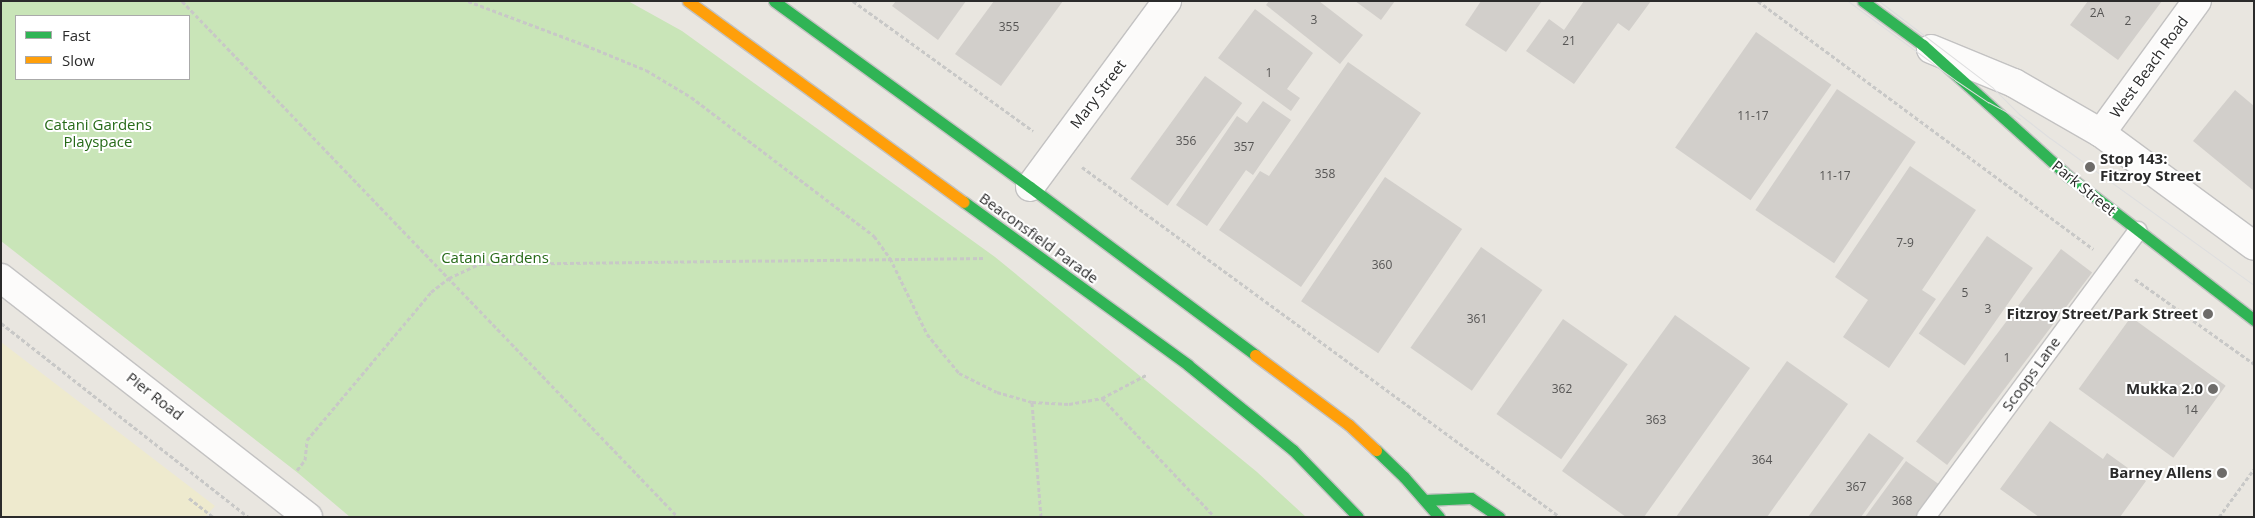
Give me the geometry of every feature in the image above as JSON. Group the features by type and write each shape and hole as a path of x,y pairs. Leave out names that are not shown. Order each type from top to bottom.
{"main road":[{"name":"Beaconsfield Parade","path":"688,1 1188,365 1292,450 1358,517"},
{"path":"774,1 1030,187 1349,425 1393,466 1438,517"},
{"name":"Park Street","path":"1863,1 1923,45 2053,163 2254,320"},
{"path":"1425,500 1471,498 1499,517"}],"street":[{"name":"Mary Street","path":"1030,187 1167,1"},
{"name":"West Beach Road","path":"2101,133 2197,1"},
{"name":"Park Street","path":"1923,45 1948,58 2014,83 2101,133 2254,246"},
{"name":"Pier Road","path":"1,278 279,492 308,517"}],"lane":[{"name":"Scoops Lane","path":"1926,517 2138,231"}],"path":[{"path":"182,1 678,517"},
{"path":"468,1 646,70 691,97 874,236 890,258 927,334 959,373 997,392 1032,402 1069,404 1102,398 1146,375 1138,369"},
{"path":"853,1 1058,147 1164,228 1560,517"},
{"path":"1758,1 2113,263 2254,364"},
{"path":"279,492 305,460 308,440 431,292 449,278 479,264 890,258 986,258 994,264"},
{"path":"1,324 248,517"},
{"path":"1102,398 1215,517"},
{"path":"1032,402 1041,517"},
{"path":"2219,517 2254,469"},
{"path":"188,498 213,517"}],"green space":[{"name":"Catani Gardens","path":"1,1 628,1 682,31 995,257 1257,472 1306,517 350,517 298,473 1,241"}],"sand":[{"path":"1,342 215,506 205,517 1,517"}],"building":[{"path":"896,1 966,1 938,40 892,6"},
{"path":"994,1 1063,1 1001,86 955,54"},
{"path":"1269,1 1319,1 1363,35 1340,64 1266,5"},
{"path":"1355,1 1395,1 1381,20"},
{"path":"1481,1 1542,1 1506,52 1465,25"},
{"path":"1584,1 1651,1 1629,31 1618,23 1574,84 1526,51 1549,19 1564,30"},
{"path":"2088,1 2162,1 2118,60 2070,25"},
{"path":"1255,9 1313,53 1287,89 1300,98 1291,111 1218,58"},
{"path":"1756,32 1831,85 1750,200 1675,148"},
{"path":"1348,62 1421,113 1301,287 1219,230 1260,171 1269,176"},
{"path":"1205,76 1242,103 1168,206 1130,179"},
{"path":"1837,89 1916,142 1834,263 1755,210"},
{"path":"2235,90 2254,106 2254,191 2193,141"},
{"path":"1263,101 1291,120 1253,175 1246,170 1207,226 1176,205 1237,116 1247,123"},
{"path":"1910,166 1976,210 1922,290 1936,299 1889,368 1843,337 1868,300 1835,277"},
{"path":"1385,177 1462,229 1378,353 1301,301"},
{"path":"1987,236 2033,268 1965,366 1919,333"},
{"path":"1481,247 1542,290 1472,391 1410,348"},
{"path":"2061,249 2092,272 1947,465 1916,441"},
{"path":"1675,315 1750,368 1644,517 1626,517 1562,471"},
{"path":"2131,317 2226,386 2173,458 2079,389"},
{"path":"1563,319 1628,364 1561,459 1496,414"},
{"path":"1787,361 1848,404 1767,517 1676,517"},
{"path":"2050,421 2103,459 2107,453 2146,481 2120,517 2039,517 2000,489"},
{"path":"1869,433 1904,458 1861,517 1808,517"},
{"path":"1906,461 1940,485 1916,517 1865,517"}],"tram line":[{"path":"1848,1 1955,80 1988,102 2020,119"},
{"path":"1879,1 1993,88 2019,114 2050,138 2254,285"}],"traffic: fast":[{"path":"774,1 1030,187 1255,355"},
{"path":"1863,1 1923,45 2068,176 2254,320"},
{"path":"964,202 1188,365 1293,450 1358,517"},
{"path":"1376,450 1404,477 1439,517"},
{"path":"1425,500 1471,498 1499,517"}],"traffic: slow":[{"path":"688,1 964,202"},
{"path":"1255,355 1349,425 1376,450"}],"place":[{"name":"Stop 143: Fitzroy Street","path":"2090,167"},
{"name":"Fitzroy Street/Park Street","path":"2208,314"},
{"name":"Mukka 2.0","path":"2213,389"},
{"name":"Barney Allens","path":"2222,473"}],"park label":[{"name":"Catani Gardens Playspace","path":"98,132"}]}
